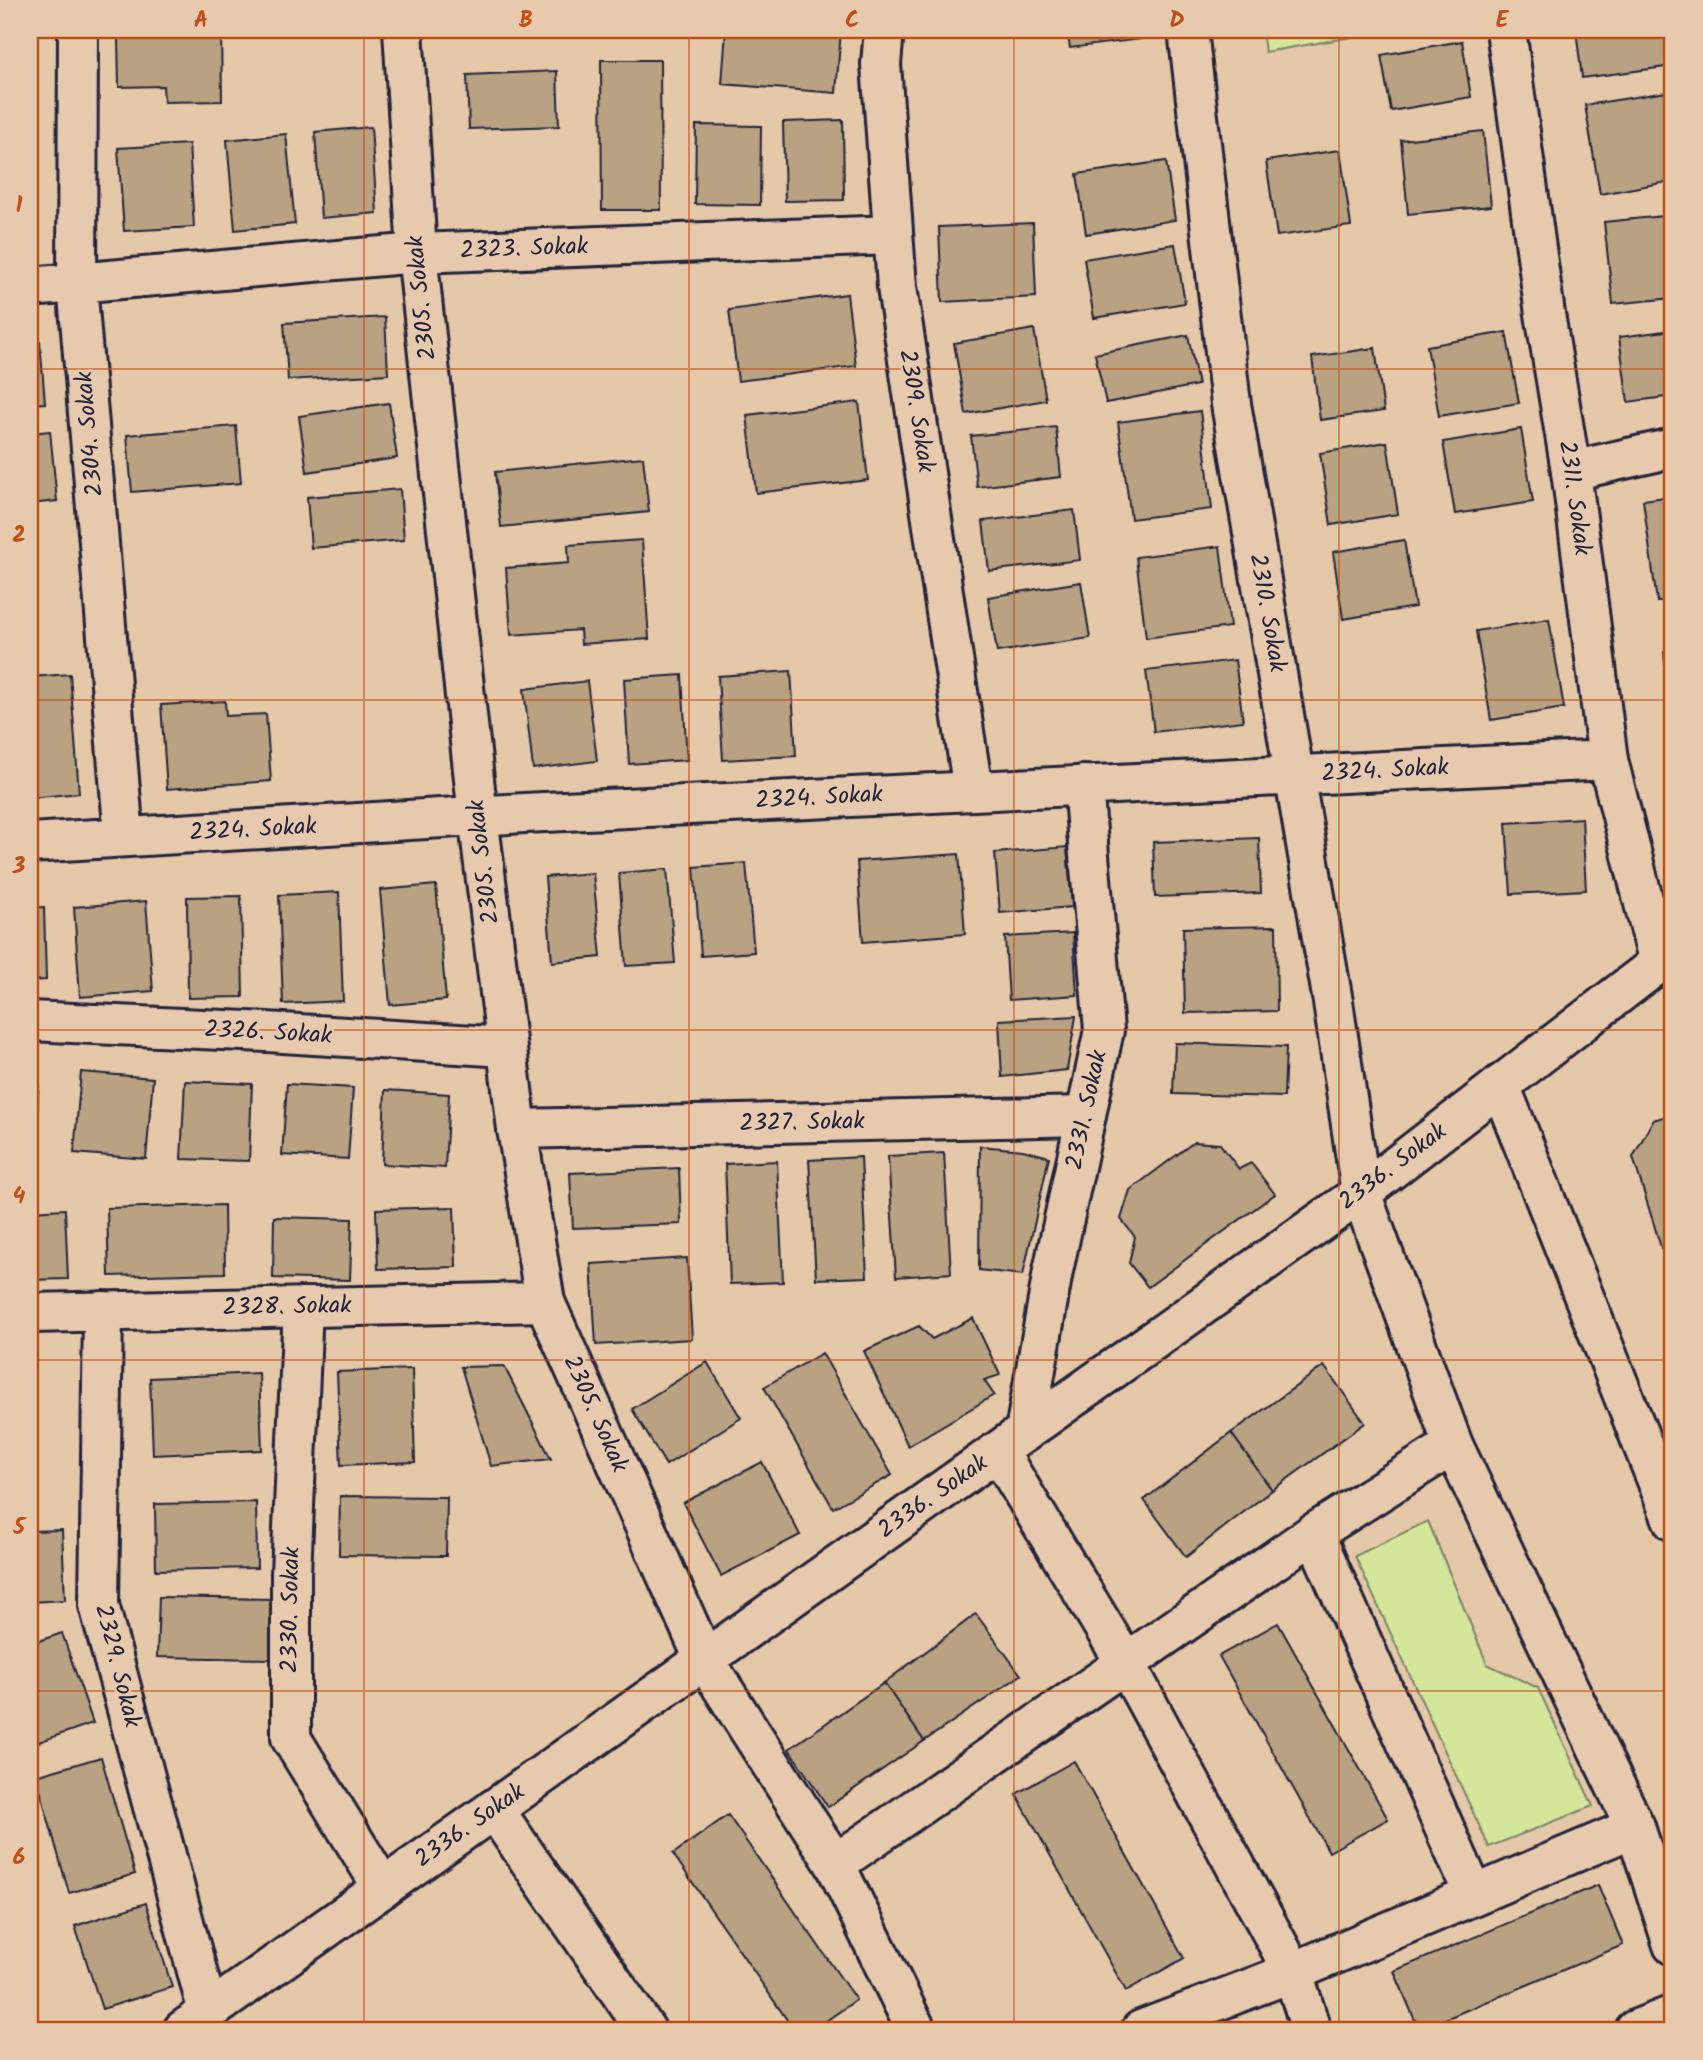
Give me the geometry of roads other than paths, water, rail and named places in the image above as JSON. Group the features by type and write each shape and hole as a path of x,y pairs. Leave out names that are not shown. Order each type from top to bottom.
{"street":[{"name":"2304. Sokak","path":"78,30 78,284 124,837"},
{"name":"2305. Sokak","path":"403,30 417,253 478,816 517,1129 545,1302 704,1659 835,1864 916,2030"},
{"name":"2309. Sokak","path":"884,30 881,64 897,286 973,791"},
{"name":"2310. Sokak","path":"1188,30 1231,404 1361,1193 1453,1445 1635,1827 1673,1945"},
{"name":"2311. Sokak","path":"1506,30 1545,314 1571,471 1608,760 1666,957"},
{"name":"2323. Sokak","path":"30,287 417,253 893,235"},
{"path":"1571,471 1673,448"},
{"name":"2324. Sokak","path":"30,843 478,816 1608,760"},
{"name":"2331. Sokak","path":"1011,1441 1053,1271 1104,1030 1083,785"},
{"name":"2336. Sokak","path":"195,2021 1361,1193 1666,957"},
{"name":"2326. Sokak","path":"30,1021 267,1032 506,1048"},
{"path":"1500,1086 1673,1521"},
{"name":"2327. Sokak","path":"517,1129 1086,1116"},
{"name":"2328. Sokak","path":"30,1313 545,1302"},
{"name":"2330. Sokak","path":"303,1307 290,1573 290,1738 383,1888"},
{"name":"2329. Sokak","path":"103,1311 99,1605 195,2021"},
{"path":"1011,1441 1126,1664 1293,1972 1311,2030"},
{"path":"835,1864 1314,1533 1453,1445"},
{"path":"1314,1533 1474,1895"},
{"path":"494,1809 646,2030"},
{"path":"1142,2030 1293,1972 1635,1827"},
{"path":"1635,2030 1673,2015"}]}
